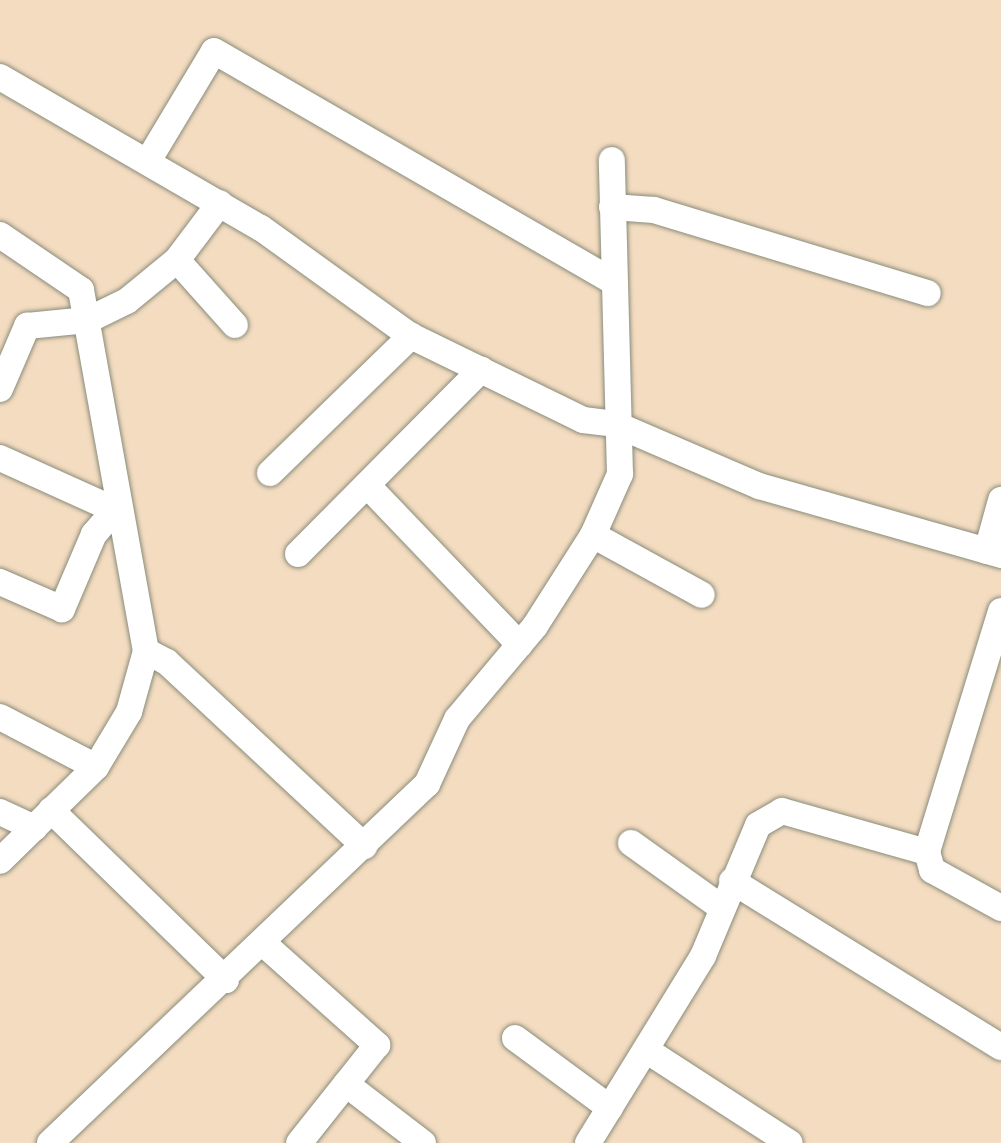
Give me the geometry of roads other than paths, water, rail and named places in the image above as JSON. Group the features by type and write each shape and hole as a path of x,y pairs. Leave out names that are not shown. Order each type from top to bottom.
{"street":[{"path":"148,161 214,51 614,282"},
{"path":"0,77 220,203 411,336 583,420 615,424 759,486 994,553 1001,500"},
{"path":"50,1143 264,944 427,784 457,719 520,645 593,535 620,474 615,424 612,160"},
{"path":"0,389 27,326 88,320 127,301 177,260 220,203"},
{"path":"612,207 654,210 928,293"},
{"path":"0,235 65,274 81,290 115,510 139,581 146,651 129,712 96,767 0,861"},
{"path":"177,260 235,325"},
{"path":"270,473 411,336"},
{"path":"298,554 481,370"},
{"path":"0,458 115,510"},
{"path":"367,485 520,645"},
{"path":"0,582 62,609 94,534 115,510"},
{"path":"593,535 702,595"},
{"path":"927,852 1001,611"},
{"path":"146,651 167,662 364,846"},
{"path":"0,717 96,767"},
{"path":"588,1143 703,956 758,825 782,811 927,852 941,876 1001,908"},
{"path":"0,812 43,819 226,980"},
{"path":"631,843 722,908"},
{"path":"732,881 1001,1047"},
{"path":"264,944 377,1045 299,1143"},
{"path":"515,1038 610,1108"},
{"path":"646,1050 790,1143"},
{"path":"346,1084 423,1143"}]}
